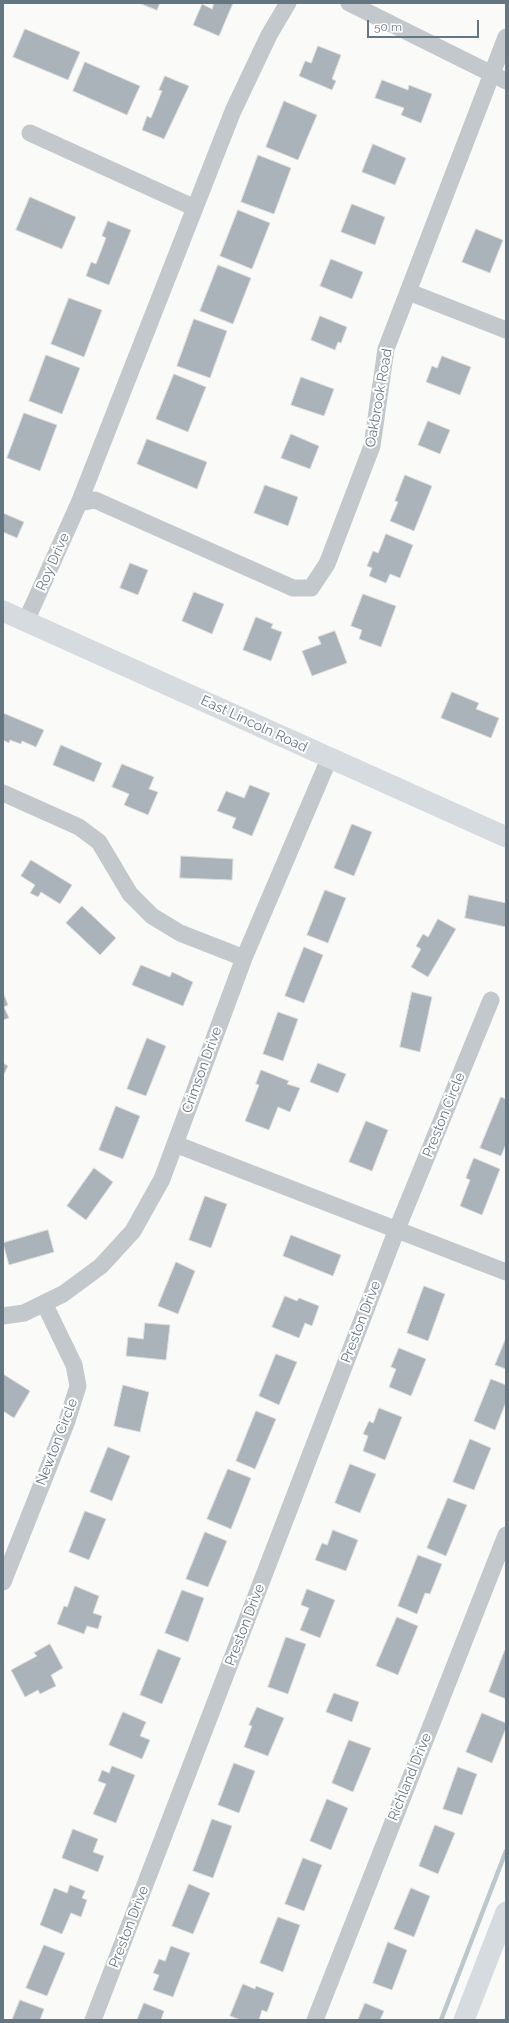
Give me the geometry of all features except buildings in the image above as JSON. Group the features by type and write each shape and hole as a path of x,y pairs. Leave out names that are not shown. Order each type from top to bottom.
{"main road":[{"name":"East Lincoln Road","path":"3,611 141,672 329,759 506,837"},
{"path":"464,2020 506,1912"}],"street":[{"name":"Roy Drive","path":"26,621 79,504 233,111 269,35 288,3"},
{"path":"349,3 499,77"},
{"name":"Oakbrook Road","path":"79,504 95,500 293,588 311,588 327,564 372,446 386,349 499,77 506,37"},
{"path":"30,133 195,208"},
{"path":"409,292 506,330"},
{"name":"Crimson Drive","path":"3,1316 24,1313 63,1294 101,1266 133,1231 162,1179 244,958 329,759"},
{"path":"3,793 79,827 99,842 130,894 152,916 180,933 244,958"},
{"name":"Preston Circle","path":"397,1229 491,1000"},
{"path":"175,1144 506,1272"},
{"name":"Preston Drive","path":"93,2020 397,1229"},
{"name":"Newton Circle","path":"3,1582 67,1421 78,1386 74,1365 44,1303"},
{"name":"Richland Drive","path":"315,2020 506,1535"}],"waterway":[{"path":"441,2020 506,1851"}]}
